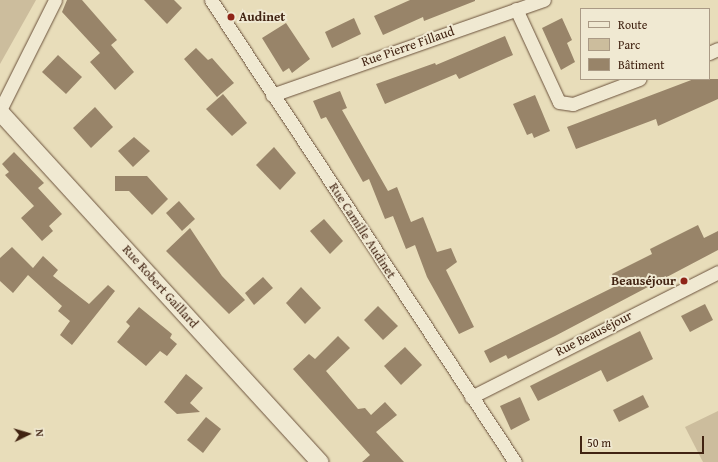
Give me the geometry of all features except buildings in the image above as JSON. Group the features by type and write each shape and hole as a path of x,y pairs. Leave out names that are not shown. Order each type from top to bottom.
{"street":[{"path":"0,111 55,0"},
{"name":"Rue Camille Audinet","path":"211,0 272,95 515,462"},
{"name":"Rue Pierre Fillaud","path":"272,95 544,0"},
{"path":"516,9 560,102 573,104 636,80"},
{"name":"Rue Robert Gaillard","path":"0,111 320,462"},
{"name":"Rue Beauséjour","path":"471,397 718,272"}],"green space":[{"path":"0,0 36,0 0,64"},
{"path":"718,411 718,462 703,462 685,427"}],"place":[{"name":"Audinet","path":"231,17"},
{"name":"Beauséjour","path":"684,281"}]}
